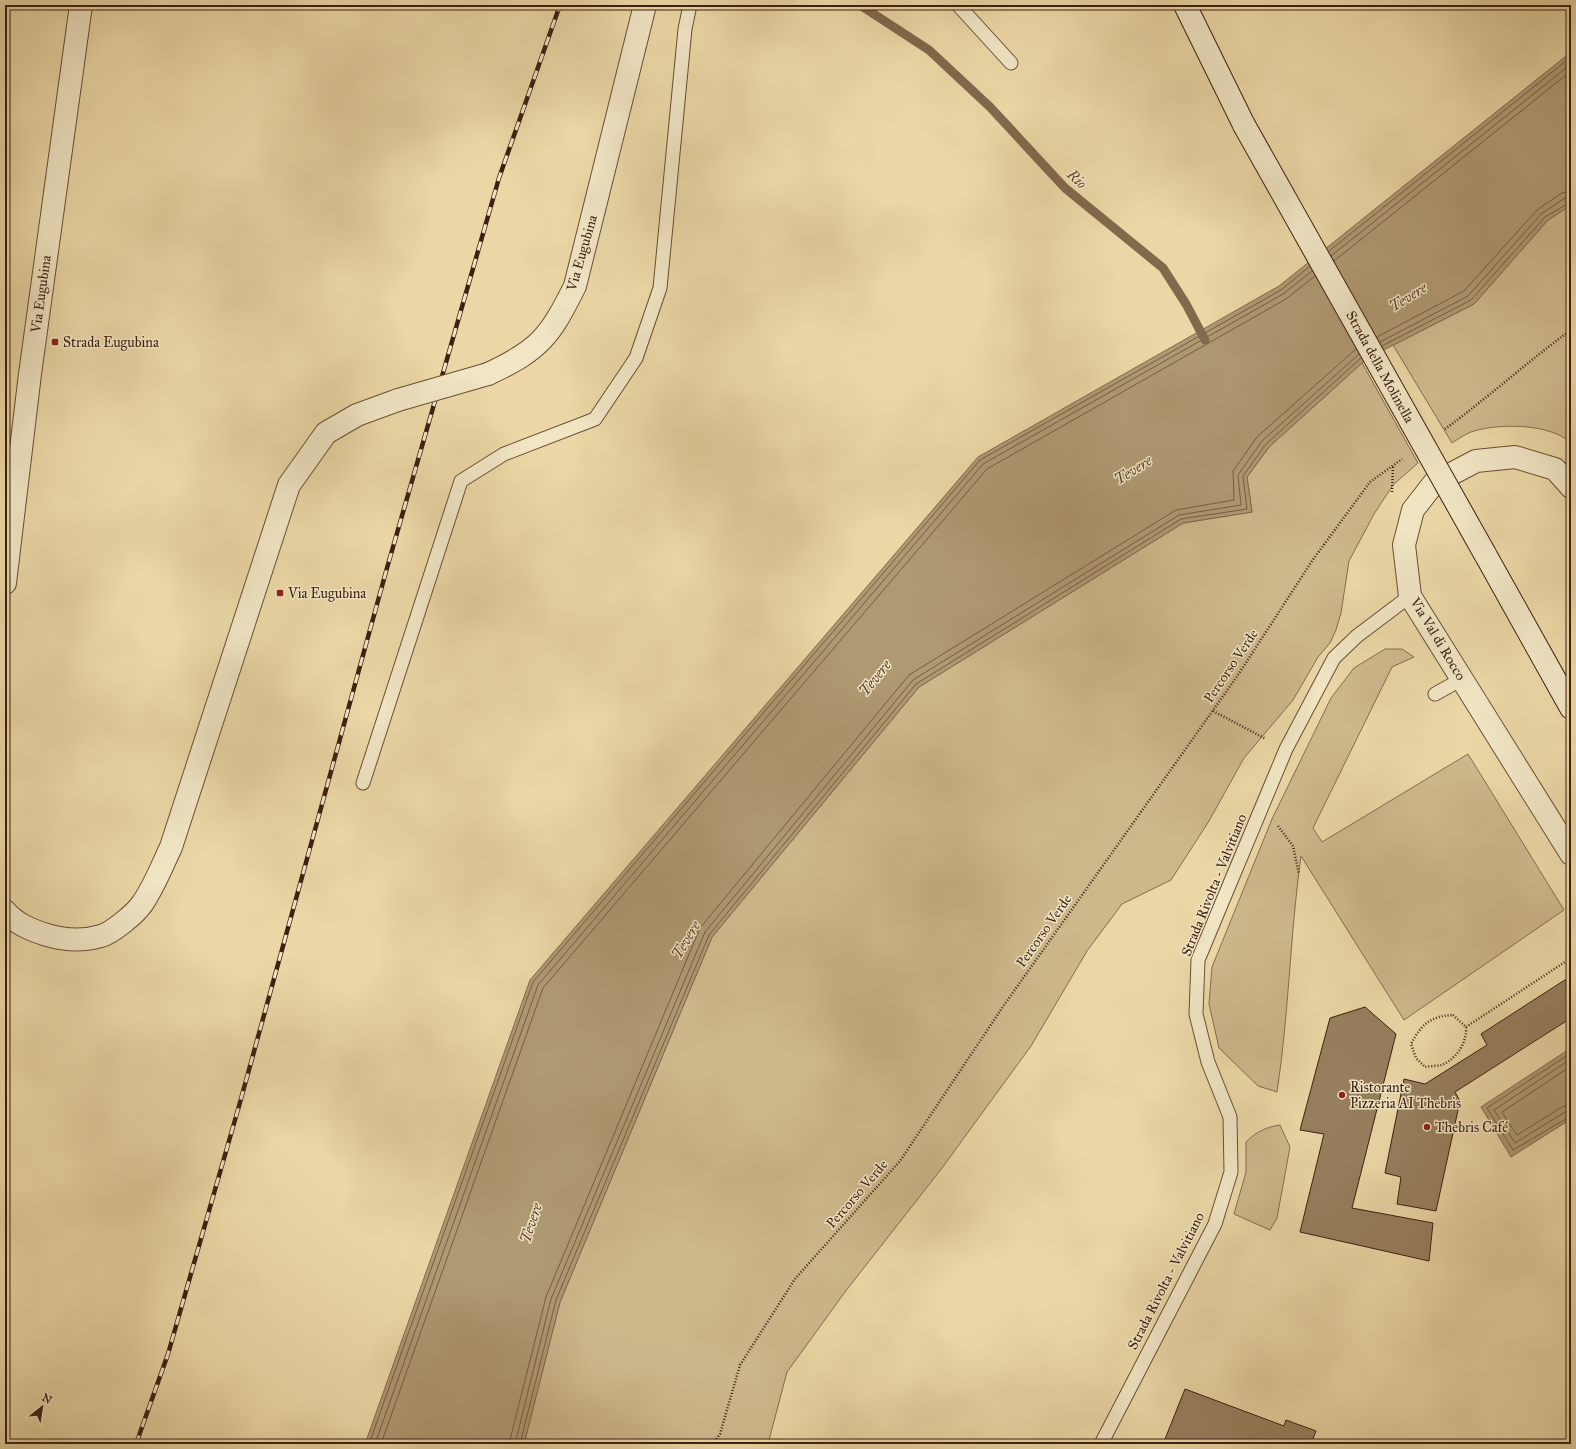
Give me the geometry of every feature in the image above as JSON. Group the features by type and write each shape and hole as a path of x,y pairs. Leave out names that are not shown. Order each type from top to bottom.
{"street":[{"name":"Via Eugubina","path":"5,582 30,374 81,5"},
{"name":"Via Eugubina","path":"5,911 12,920 32,930 53,936 76,939 102,936 126,920 142,905 158,877 171,847 289,485 326,433 357,415 398,400 488,374 512,363 540,342 554,327 575,286 645,5"},
{"name":"Strada della Molinella","path":"1174,5 1190,11 1244,125 1571,708"},
{"name":"Via Val di Rocco","path":"1571,487 1555,469 1514,457 1476,462 1434,483 1413,510 1404,545 1410,596 1571,854"}],"lane":[{"path":"363,783 461,481 504,454 595,419 636,358 660,288 685,29 690,5"},
{"path":"958,5 1011,63"},
{"name":"Strada Rivolta - Valvitiano","path":"1101,1444 1215,1224 1231,1172 1230,1117 1208,1062 1196,1014 1198,960 1286,749 1334,658 1357,636 1410,596"},
{"path":"1435,694 1462,679"}],"path":[{"path":"1444,430 1481,403 1537,355 1571,330"},
{"name":"Percorso Verde","path":"713,1444 720,1434 740,1364 795,1279 900,1161 1002,1008 1212,711 1312,562 1370,482 1404,458"},
{"path":"1392,499 1393,466"},
{"path":"1212,711 1286,749"},
{"path":"1263,807 1293,846 1299,874"},
{"path":"1466,1027 1571,958"},
{"path":"1452,1015 1466,1027 1467,1038 1458,1053 1441,1065 1425,1067 1416,1058 1411,1044 1419,1029 1439,1016 1452,1015"}],"shaded area":[{"path":"1571,205 1571,443 1562,436 1537,428 1509,426 1482,429 1471,432 1452,443 1393,345 1474,304 1548,220"},
{"path":"1362,363 1418,463 1393,485 1374,514 1349,561 1341,613 1330,643 1318,657 1293,700 1244,758 1209,821 1171,880 1122,904 1087,951 1031,1046 942,1168 845,1292 787,1372 768,1444 524,1444 560,1302 712,937 919,687 1183,523 1252,512 1247,477 1269,447"},
{"path":"1385,649 1402,649 1414,657 1392,667 1313,828 1322,842 1468,754 1564,910 1404,1020 1301,856 1277,1092 1258,1086 1219,1048 1209,1004 1212,967 1272,819 1331,698 1354,668"},
{"path":"1280,1125 1290,1147 1277,1218 1270,1230 1234,1214 1246,1172 1246,1142 1262,1130"}],"water":[{"name":"Tevere","path":"1571,52 1571,205 1548,220 1474,304 1370,357 1269,447 1247,477 1252,512 1183,523 919,687 712,937 560,1302 524,1444 365,1444 530,980 978,457 1279,286"},
{"path":"1571,1048 1571,1119 1511,1157 1481,1107"}],"building":[{"path":"1571,976 1571,1018 1455,1092 1460,1101 1436,1211 1397,1204 1401,1177 1385,1173 1404,1079 1425,1084 1487,1045 1481,1034"},
{"path":"1365,1007 1396,1034 1352,1208 1433,1223 1429,1261 1300,1232 1324,1134 1300,1130 1330,1018"},
{"path":"1185,1389 1284,1426 1286,1420 1316,1431 1311,1444 1163,1444"}],"waterway":[{"name":"Rio","path":"860,5 929,50 990,107 1065,188 1163,268 1186,304 1205,340"}],"railway":[{"path":"136,1444 168,1354 239,1106 387,568 499,178 560,5"}],"place":[{"name":"Strada Eugubina","path":"55,342"},
{"name":"Via Eugubina","path":"280,593"},
{"name":"Ristorante Pizzeria AI Thebris","path":"1342,1095"},
{"name":"Thebris Café","path":"1427,1127"}]}
